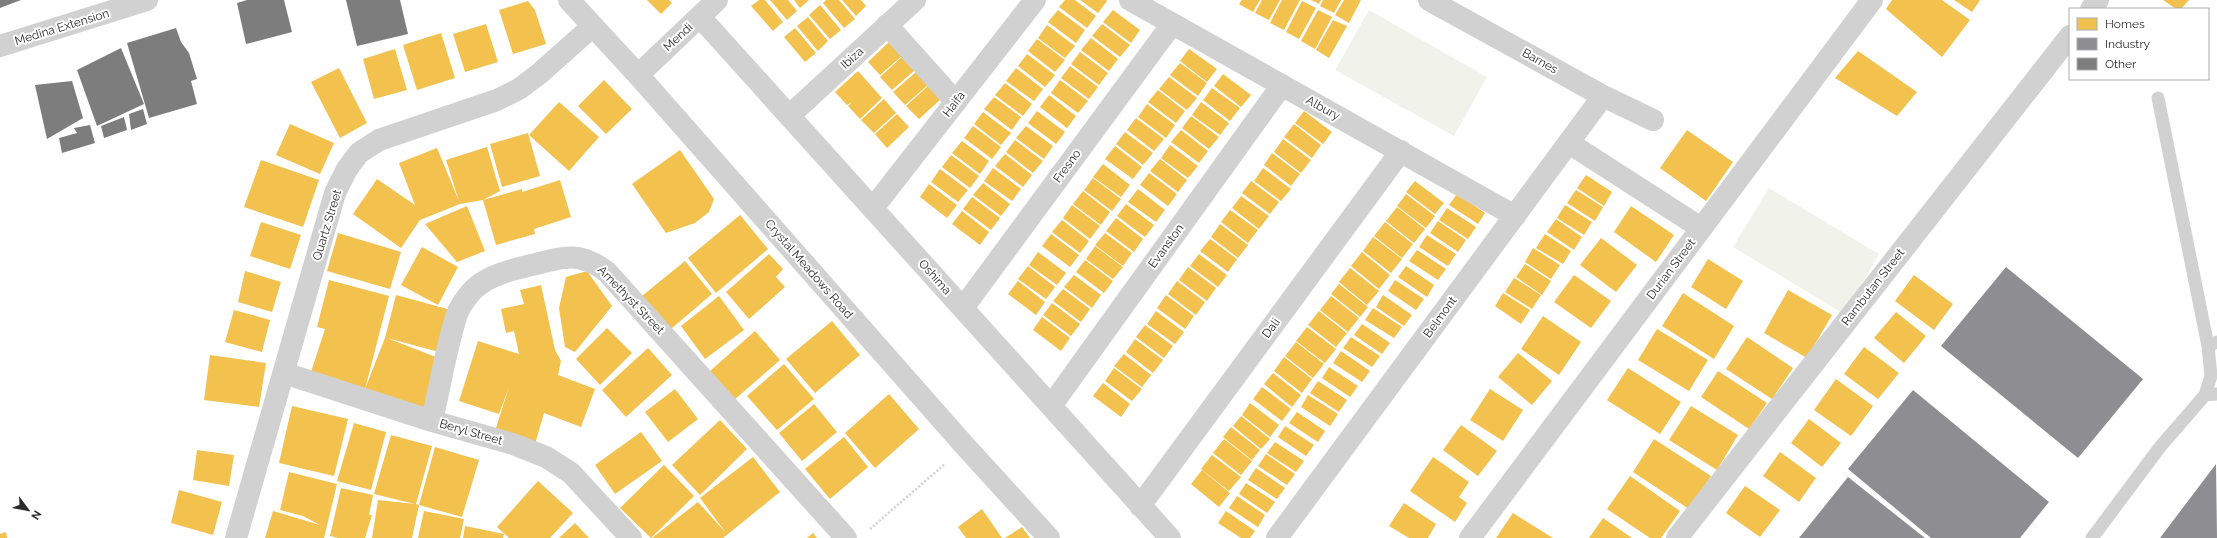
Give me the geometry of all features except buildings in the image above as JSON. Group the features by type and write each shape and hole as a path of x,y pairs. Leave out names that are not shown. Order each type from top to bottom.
{"street":[{"name":"Medina Extension","path":"0,46 148,0"},
{"name":"Crystal Meadows Road","path":"569,0 638,75 965,446 1049,538"},
{"name":"Mendi","path":"638,75 717,0"},
{"name":"Ibiza","path":"789,116 915,0"},
{"name":"Haifa","path":"872,208 1034,0"},
{"name":"Albury","path":"1130,0 1515,216"},
{"name":"Barnes","path":"1429,0 1603,96 1653,120"},
{"name":"Durian Street","path":"1470,538 1872,0"},
{"path":"2092,8 2098,0"},
{"name":"Oshima","path":"700,17 1170,538"},
{"name":"Fresno","path":"962,308 1172,24"},
{"path":"887,25 956,102"},
{"name":"Quartz Street","path":"236,538 335,193 347,169 359,153 379,140 498,100 519,89 539,74 593,26"},
{"name":"Rambutan Street","path":"1677,538 2069,37"},
{"name":"Evanston","path":"1051,406 1282,85"},
{"name":"Belmont","path":"1277,538 1603,96"},
{"path":"1569,143 1702,228"},
{"name":"Dali","path":"1140,506 1401,151"},
{"name":"Amethyst Street","path":"432,421 458,313 474,289 489,279 515,269 563,257 580,257 595,263 607,272 856,535"},
{"name":"Beryl Street","path":"284,373 432,421 513,444 546,457 571,474 631,538"}],"lane":[{"path":"2092,538 2160,447 2211,394 2213,344 2158,98"}],"path":[{"path":"856,535 965,446"}],"shaded area":[{"path":"1369,10 1487,77 1454,136 1335,70"},
{"path":"1769,188 1879,254 1844,314 1733,247"}]}
